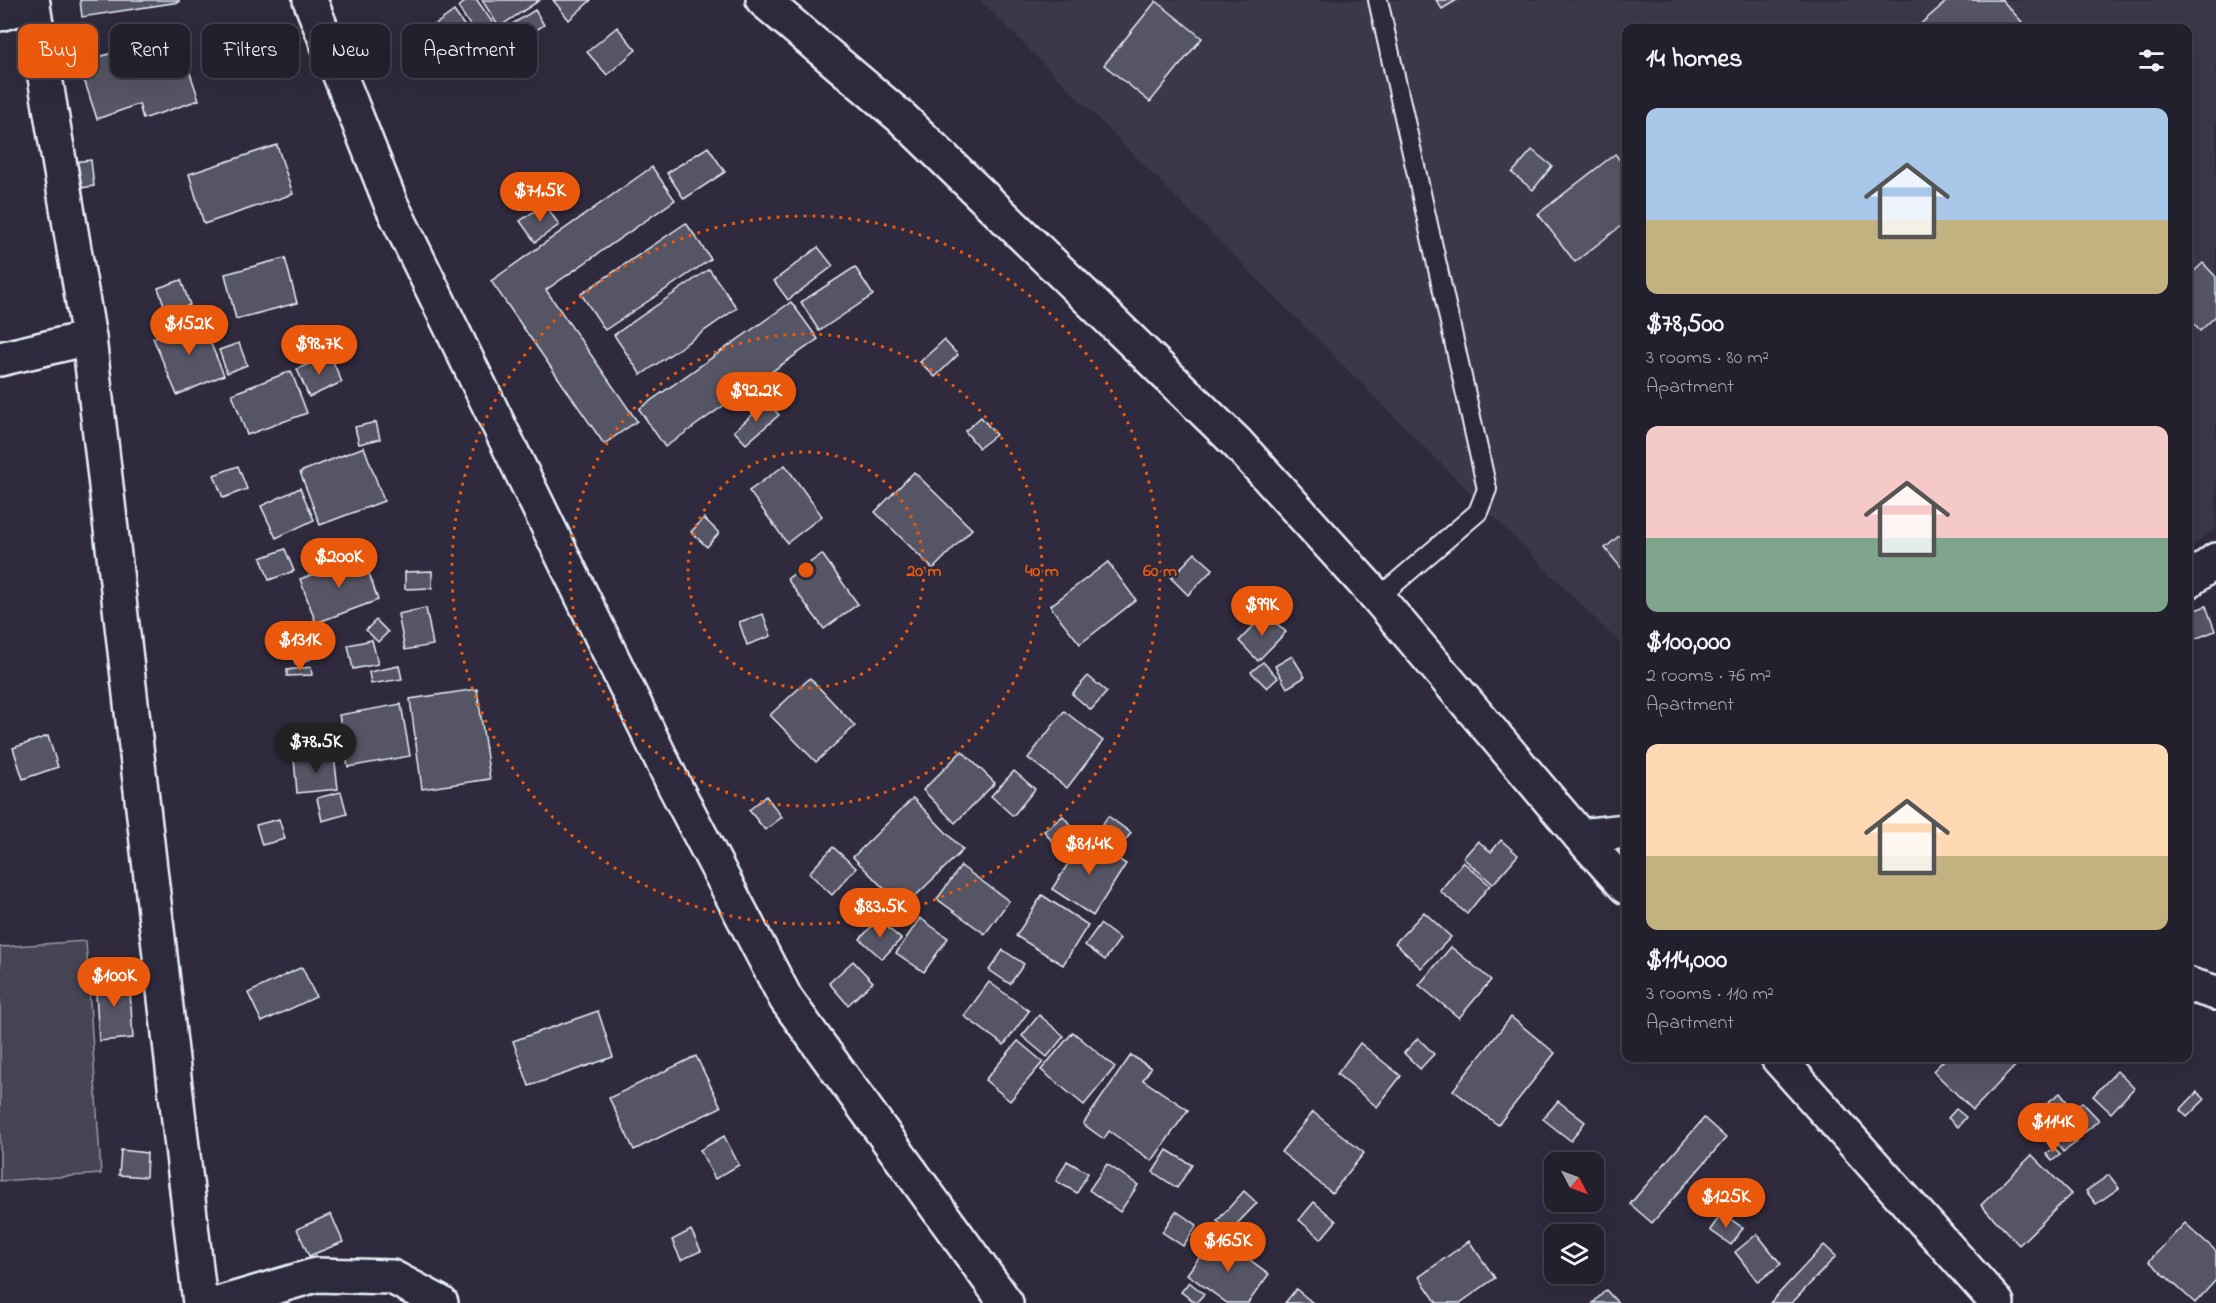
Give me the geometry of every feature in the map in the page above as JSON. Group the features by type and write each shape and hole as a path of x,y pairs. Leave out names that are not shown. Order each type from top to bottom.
{"street":[{"path":"310,0 391,204 668,773 786,999 1006,1303"},
{"path":"763,0 902,118 1237,443 1378,598 1622,883"},
{"path":"0,14 32,2 89,338 200,1303"},
{"path":"0,359 89,338"},
{"path":"2192,578 2216,560"},
{"path":"1580,836 1622,831"},
{"path":"2192,986 2216,993"},
{"path":"1782,1062 1996,1303"},
{"path":"221,1303 316,1275 392,1277 441,1303"}],"lane":[{"path":"1378,0 1487,489 1478,512 1378,598"}],"shaded area":[{"path":"980,0 2216,0 2216,528 2192,547 2192,24 1622,24 1622,646"},
{"path":"86,941 101,1174 0,1181 0,947"}],"building":[{"path":"80,0 179,0 179,2 82,17"},
{"path":"468,0 477,0 493,24 469,24 458,7"},
{"path":"482,0 540,0 504,24 497,24"},
{"path":"553,0 591,0 569,20"},
{"path":"1436,0 1457,0 1442,9"},
{"path":"1948,0 2002,0 2022,22 2020,24 1921,24"},
{"path":"1156,1 1202,38 1150,102 1104,65"},
{"path":"535,10 544,25 537,29 537,24 512,24"},
{"path":"454,11 463,24 436,24"},
{"path":"617,27 636,50 607,75 587,52"},
{"path":"110,53 110,78 190,78 190,73 199,100 143,119 139,104 97,119 84,78 98,78 98,58"},
{"path":"277,145 293,194 204,224 189,174"},
{"path":"708,147 725,172 684,199 667,173"},
{"path":"1532,150 1552,166 1533,190 1512,173"},
{"path":"1615,154 1622,163 1622,225 1575,262 1538,214"},
{"path":"91,160 94,186 74,189 71,162"},
{"path":"652,167 675,200 546,290 637,421 604,444 491,281"},
{"path":"545,204 559,225 535,242 520,221"},
{"path":"686,223 711,259 605,330 581,294"},
{"path":"818,247 833,266 788,300 774,281"},
{"path":"285,258 297,303 236,319 225,274"},
{"path":"2203,263 2216,277 2216,316 2200,331 2192,322 2192,273"},
{"path":"855,267 873,295 819,331 801,302"},
{"path":"709,269 737,308 641,375 614,335"},
{"path":"181,280 190,305 167,313 158,288"},
{"path":"791,302 818,339 665,447 639,409"},
{"path":"200,318 224,375 177,395 153,338"},
{"path":"944,340 958,355 935,377 920,362"},
{"path":"239,343 247,365 227,373 219,350"},
{"path":"330,355 342,382 309,397 297,369"},
{"path":"291,371 307,413 247,435 232,394"},
{"path":"767,402 779,415 746,444 734,431"},
{"path":"981,417 996,435 979,448 965,431"},
{"path":"376,422 380,439 359,444 355,427"},
{"path":"364,447 384,501 320,525 300,472"},
{"path":"785,465 822,516 787,543 749,491"},
{"path":"238,466 247,489 223,498 214,475"},
{"path":"914,472 972,529 933,569 875,512"},
{"path":"300,488 314,520 276,538 261,506"},
{"path":"704,518 719,533 707,547 691,532"},
{"path":"1622,533 1622,569 1605,548"},
{"path":"285,549 294,571 269,580 261,558"},
{"path":"1195,553 1213,569 1188,595 1171,578"},
{"path":"822,554 858,604 824,629 787,579"},
{"path":"363,556 378,600 316,623 300,579"},
{"path":"1108,562 1136,600 1080,644 1050,606"},
{"path":"432,571 432,588 405,589 405,572"},
{"path":"2206,606 2215,631 2192,640 2192,611"},
{"path":"426,608 433,645 405,650 398,614"},
{"path":"1266,613 1286,632 1258,661 1239,641"},
{"path":"763,614 771,636 747,645 739,622"},
{"path":"376,620 388,632 378,642 366,630"},
{"path":"316,623 327,652 296,665 284,636"},
{"path":"372,640 378,664 353,669 348,645"},
{"path":"1292,656 1305,677 1287,688 1275,666"},
{"path":"1263,662 1278,678 1267,688 1251,672"},
{"path":"399,666 402,679 371,684 369,672"},
{"path":"311,667 312,675 287,676 287,670"},
{"path":"1088,676 1107,692 1091,710 1072,694"},
{"path":"810,678 855,726 816,762 770,715"},
{"path":"477,689 490,779 422,789 410,699"},
{"path":"401,704 410,756 348,767 339,715"},
{"path":"1064,711 1103,741 1067,788 1028,758"},
{"path":"48,736 58,767 23,779 13,748"},
{"path":"962,751 995,783 955,823 923,790"},
{"path":"334,755 338,789 297,793 294,759"},
{"path":"1014,771 1035,789 1013,816 991,796"},
{"path":"341,792 347,814 322,821 317,798"},
{"path":"766,796 782,817 765,830 749,810"},
{"path":"913,798 963,850 903,908 853,857"},
{"path":"1063,816 1078,834 1058,849 1044,831"},
{"path":"1108,816 1131,833 1117,852 1095,836"},
{"path":"279,819 285,839 262,845 256,825"},
{"path":"1085,837 1126,864 1093,916 1052,889"},
{"path":"1501,840 1518,855 1493,884 1463,858 1478,841 1491,852"},
{"path":"833,847 856,868 832,895 809,873"},
{"path":"1463,862 1490,885 1467,914 1440,891"},
{"path":"961,866 1009,901 985,934 937,899"},
{"path":"1042,895 1088,925 1063,965 1016,936"},
{"path":"1424,912 1451,937 1421,968 1395,943"},
{"path":"920,918 948,938 924,972 896,953"},
{"path":"878,919 901,939 882,959 860,939"},
{"path":"1100,924 1120,939 1105,960 1085,945"},
{"path":"1451,947 1491,980 1459,1018 1419,985"},
{"path":"1003,950 1024,964 1010,984 989,970"},
{"path":"853,961 873,982 848,1005 829,983"},
{"path":"302,967 316,997 262,1022 248,993"},
{"path":"129,975 133,1038 99,1041 95,977"},
{"path":"989,982 1029,1011 1004,1045 964,1016"},
{"path":"598,1011 613,1057 529,1086 513,1041"},
{"path":"1039,1015 1064,1036 1047,1057 1022,1036"},
{"path":"1511,1017 1555,1053 1498,1125 1453,1090"},
{"path":"1073,1032 1115,1067 1084,1105 1041,1070"},
{"path":"1418,1038 1434,1054 1420,1069 1404,1053"},
{"path":"1018,1041 1043,1062 1010,1101 985,1080"},
{"path":"1360,1043 1401,1076 1377,1107 1337,1074"},
{"path":"1131,1055 1151,1068 1143,1080 1188,1110 1152,1161 1109,1131 1104,1139 1083,1124"},
{"path":"696,1056 721,1107 634,1150 609,1098"},
{"path":"1942,1062 2019,1062 1973,1110 1933,1071"},
{"path":"2117,1071 2134,1088 2111,1113 2093,1096"},
{"path":"2197,1092 2205,1099 2187,1117 2180,1110"},
{"path":"2060,1093 2071,1107 2052,1123 2039,1109"},
{"path":"1558,1101 1585,1122 1571,1141 1543,1119"},
{"path":"2082,1102 2099,1120 2083,1134 2067,1115"},
{"path":"1956,1109 1966,1117 1958,1127 1948,1118"},
{"path":"1313,1112 1364,1153 1332,1193 1281,1152"},
{"path":"1704,1118 1726,1138 1652,1223 1630,1204"},
{"path":"2067,1127 2077,1142 2063,1152 2052,1137"},
{"path":"724,1136 739,1165 715,1179 700,1150"},
{"path":"2054,1148 2060,1155 2052,1161 2046,1154"},
{"path":"121,1150 147,1153 146,1177 119,1175"},
{"path":"1167,1150 1192,1165 1177,1188 1153,1172"},
{"path":"2032,1155 2071,1194 2019,1245 1981,1205"},
{"path":"1067,1161 1088,1173 1077,1193 1056,1181"},
{"path":"1107,1164 1138,1185 1120,1212 1089,1190"},
{"path":"2109,1175 2119,1188 2096,1204 2086,1191"},
{"path":"1244,1191 1257,1203 1229,1232 1217,1221"},
{"path":"1314,1202 1336,1221 1321,1239 1299,1220"},
{"path":"1176,1211 1197,1225 1183,1246 1162,1232"},
{"path":"1722,1213 1743,1228 1731,1245 1710,1230"},
{"path":"331,1214 343,1242 309,1256 297,1229"},
{"path":"2185,1223 2216,1251 2216,1280 2195,1303 2149,1261"},
{"path":"691,1230 701,1251 681,1260 672,1240"},
{"path":"1757,1234 1781,1264 1758,1282 1735,1252"},
{"path":"1216,1235 1269,1274 1248,1303 1227,1303 1187,1274"},
{"path":"1469,1241 1495,1278 1460,1303 1437,1303 1419,1277"},
{"path":"1824,1245 1836,1256 1792,1303 1770,1303"},
{"path":"1189,1282 1204,1294 1196,1303 1181,1292"},
{"path":"1296,1289 1313,1303 1285,1303"},
{"path":"1606,1290 1618,1303 1593,1303"}]}
